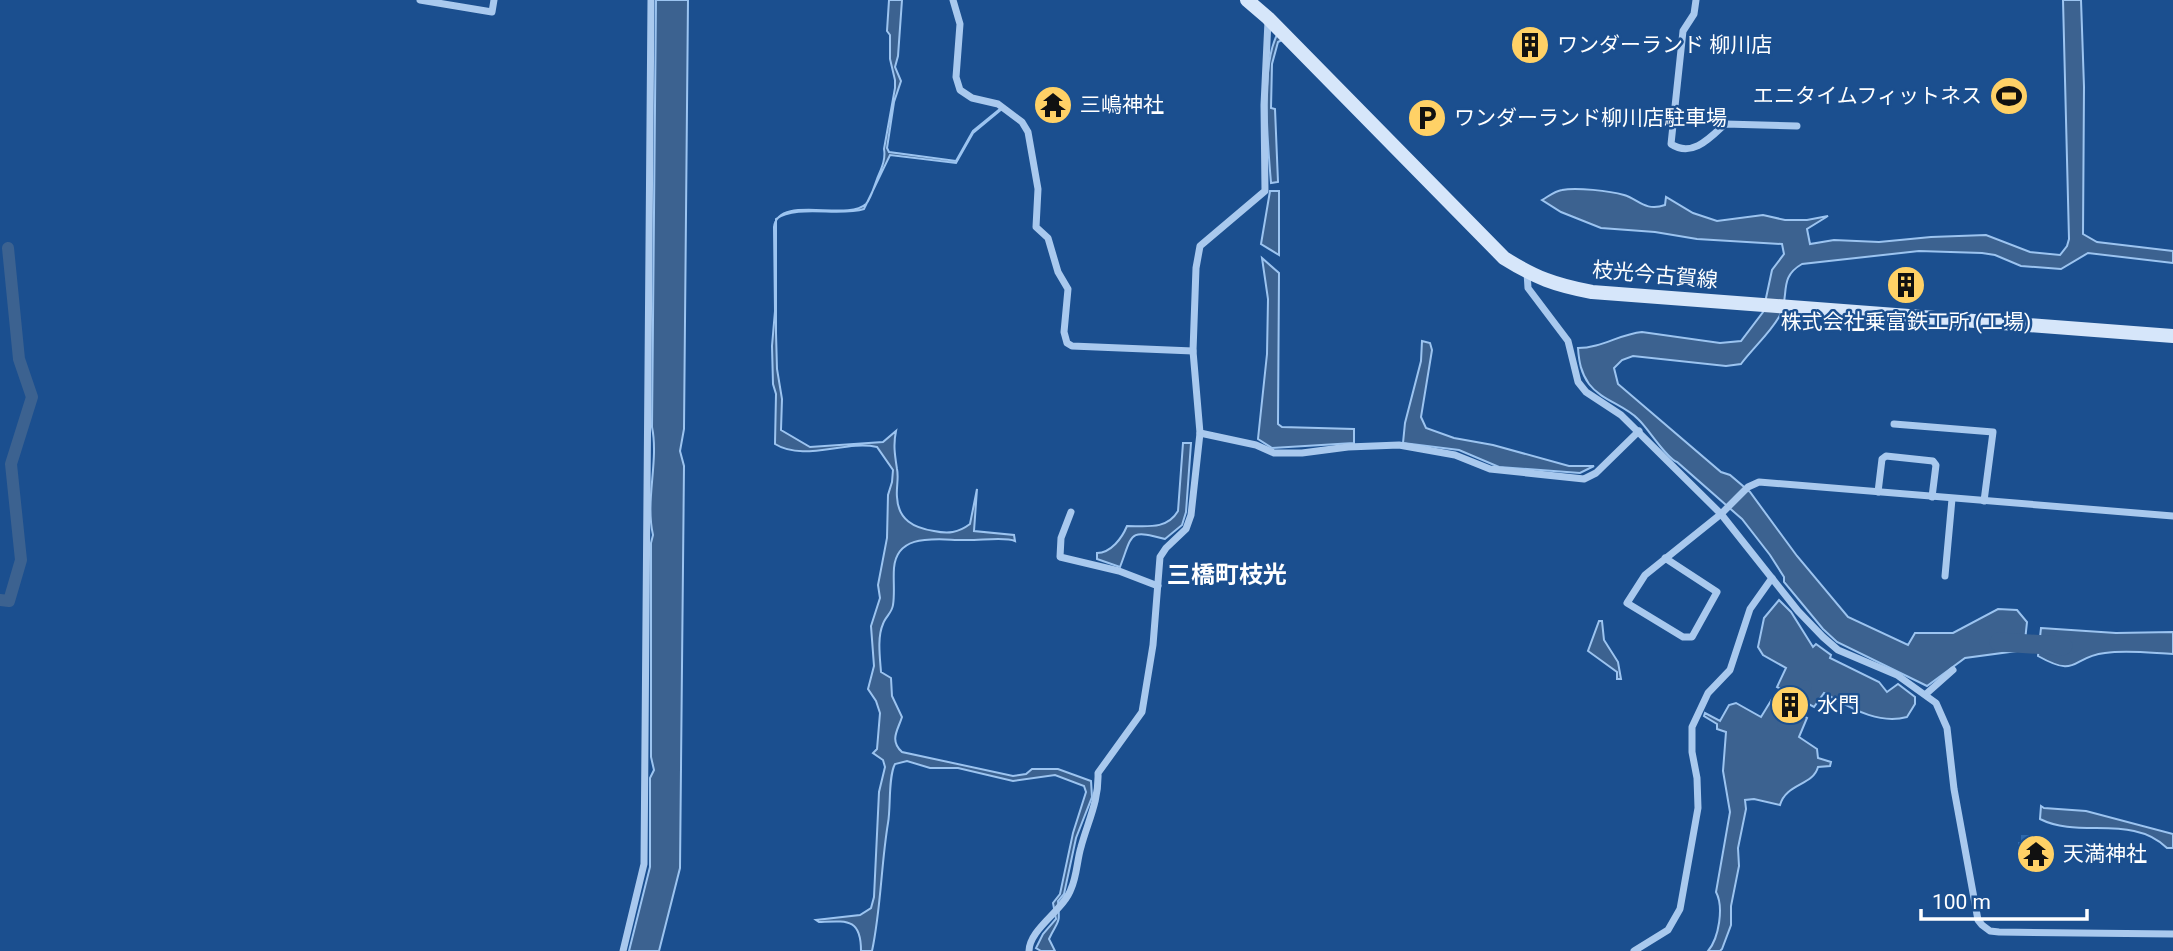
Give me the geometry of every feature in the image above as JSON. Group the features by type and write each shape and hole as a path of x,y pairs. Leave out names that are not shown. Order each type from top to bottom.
{"main road":[{"name":"枝光今古賀線","path":"1247,0 1268,18 1504,258 1527,272 1561,286 1592,292 2173,336"}],"street":[{"path":"420,0 492,12 494,0"},
{"path":"623,951 644,864 651,0"},
{"path":"953,0 960,24 956,77 960,90 972,98 998,104 1022,122 1028,132 1038,189 1036,227 1048,238 1058,272 1068,289 1064,332 1068,343 1072,346 1099,348 1193,351"},
{"path":"1696,0 1694,14 1682,31 1671,144 1679,149 1690,150 1704,143 1725,124 1797,125"},
{"path":"1029,951 1029,945 1072,889 1081,845 1091,821 1098,773 1142,712 1153,645 1160,557 1186,529 1191,515 1200,433 1193,351 1196,268 1200,246 1265,191 1264,105 1268,18"},
{"path":"1527,272 1528,288 1568,341 1578,382 1586,392 1621,415 1639,431 1721,514 1812,626 1838,650 1897,675 1936,703 1947,728 1954,789 1976,911 1982,925 1990,931 1999,932 2173,934"},
{"path":"1894,424 1993,432 1984,501"},
{"path":"1200,433 1256,445 1274,453 1399,445 1455,455 1490,468 1584,479 1597,473 1639,431"},
{"path":"1878,492 1882,460 1886,456 1933,461 1936,465 1933,497"},
{"path":"1665,558 1717,592 1692,637 1683,637 1627,603 1645,575 1665,558 1721,514 1748,486 1759,482 2173,516"},
{"path":"1945,576 1952,499"},
{"path":"1071,512 1061,538 1060,557 1119,571 1157,586"},
{"path":"1634,951 1668,930 1680,909 1698,808 1692,727 1708,694 1730,670 1750,609 1762,588 1772,578"},
{"path":"1926,694 1953,670"}],"shaded area":[{"path":"656,0 688,0 684,429 680,451 684,466 680,868 659,951 629,951 650,867 650,778 654,770 651,757 653,535 650,508 654,453 652,427"},
{"path":"889,0 902,0 895,67 901,81 894,102 887,148 889,152 956,161 973,131 1002,109 973,133 956,163 890,155 873,191 884,161 895,88 890,59 890,35 887,31"},
{"path":"2063,0 2081,0 2084,87 2083,234 2097,242 2173,251 2173,263 2088,253 2061,269 2021,266 1995,255 1982,253 1919,251 1802,264 1790,275 1779,317 1741,364 1726,366 1633,356 1622,360 1614,368 1618,384 1721,472 1730,475 1750,492 1797,556 1848,617 1908,645 1915,633 1953,633 1998,609 2017,610 2027,622 2024,650 1965,658 1927,686 1837,642 1784,582 1784,577 1770,555 1742,519 1668,455 1638,419 1594,390 1582,371 1578,348 1595,346 1634,333 1720,343 1741,341 1763,312 1772,270 1784,254 1782,244 1697,239 1655,232 1601,228 1561,212 1542,200 1559,191 1576,189 1618,194 1652,207 1665,205 1666,197 1693,213 1717,221 1763,215 1785,220 1828,216 1807,229 1810,244 1834,240 1879,242 1986,235 2030,252 2060,255 2069,239"},
{"path":"1278,33 1282,40 1278,42 1272,64 1271,108 1275,109 1278,182 1271,183 1267,85 1272,47"},
{"path":"1270,191 1279,191 1279,255 1261,244"},
{"path":"867,202 864,209 854,211 795,212 778,218 787,212 800,210 857,209"},
{"path":"776,223 776,333 777,369 782,399 781,430 810,447 883,442 896,431 894,446 898,472 898,505 908,522 939,532 961,529 970,524 977,489 974,531 1014,535 1015,541 931,539 920,540 903,548 897,556 894,568 892,608 881,629 881,672 891,678 892,696 902,717 895,739 902,752 1013,776 1026,774 1032,769 1058,769 1091,781 1092,797 1076,838 1064,894 1058,901 1058,922 1049,939 1055,951 1041,951 1036,948 1043,934 1056,919 1053,903 1060,894 1073,833 1086,792 1084,786 1055,775 1013,781 958,768 930,768 907,761 895,764 891,776 889,816 872,951 861,951 858,932 850,924 816,920 860,915 871,908 874,897 879,792 885,767 883,760 873,753 877,749 880,713 868,689 874,666 871,626 880,598 878,585 887,538 888,495 893,470 877,447 852,446 799,451 775,444 776,394 773,384 772,346"},
{"path":"1262,258 1279,273 1278,424 1282,427 1354,429 1354,443 1272,448 1258,439 1267,354 1268,299"},
{"path":"1422,341 1430,343 1432,350 1421,417 1426,428 1454,438 1493,445 1569,466 1594,466 1580,473 1499,467 1459,450 1403,443 1405,423 1421,361"},
{"path":"1183,443 1191,443 1186,512 1182,525 1165,539 1144,534 1134,536 1120,567 1097,559 1097,553 1115,544 1127,526 1162,524 1178,511"},
{"path":"1779,600 1791,612 1813,647 1816,644 1831,655 1830,658 1879,682 1887,692 1898,684 1915,697 1915,704 1907,717 1874,717 1824,693 1814,707 1777,687 1786,668 1763,655 1758,647 1764,618"},
{"path":"1599,621 1602,621 1604,640 1618,662 1621,679 1617,679 1617,672 1588,651"},
{"path":"2041,628 2116,633 2173,632 2173,654 2105,653 2086,658 2074,665 2061,666 2038,656"},
{"path":"1772,699 1807,718 1799,737 1817,749 1818,758 1831,762 1830,766 1818,767 1811,778 1788,792 1780,805 1754,799 1745,800 1746,809 1738,848 1739,866 1731,906 1731,925 1722,949 1708,951 1719,922 1720,906 1716,892 1730,812 1723,771 1726,732 1717,729 1717,724 1704,716 1705,713 1720,721 1729,705 1736,703 1761,717"},
{"path":"2041,806 2086,811 2173,834 2173,848 2167,848 2138,832 2055,825 2040,819"},
{"path":"2021,835 2042,835 2042,868 2030,868 2030,860 2018,860 2018,842 2021,842"}],"waterway":[{"path":"0,600 9,601 21,560 11,464 32,397 19,359 8,248"},
{"path":"1999,642 2063,646"},
{"path":"1783,724 1806,686"}],"place":[{"name":"ワンダーランド 柳川店","path":"1530,45"},
{"name":"エニタイムフィットネス","path":"2009,96"},
{"name":"三嶋神社","path":"1053,105"},
{"name":"ワンダーランド柳川店駐車場","path":"1427,118"},
{"name":"株式会社乗富鉄工所 (工場)","path":"1906,285"},
{"name":"水門","path":"1790,705"},
{"name":"天満神社","path":"2036,854"}],"district":[{"name":"三橋町枝光","path":"1227,575"}]}
